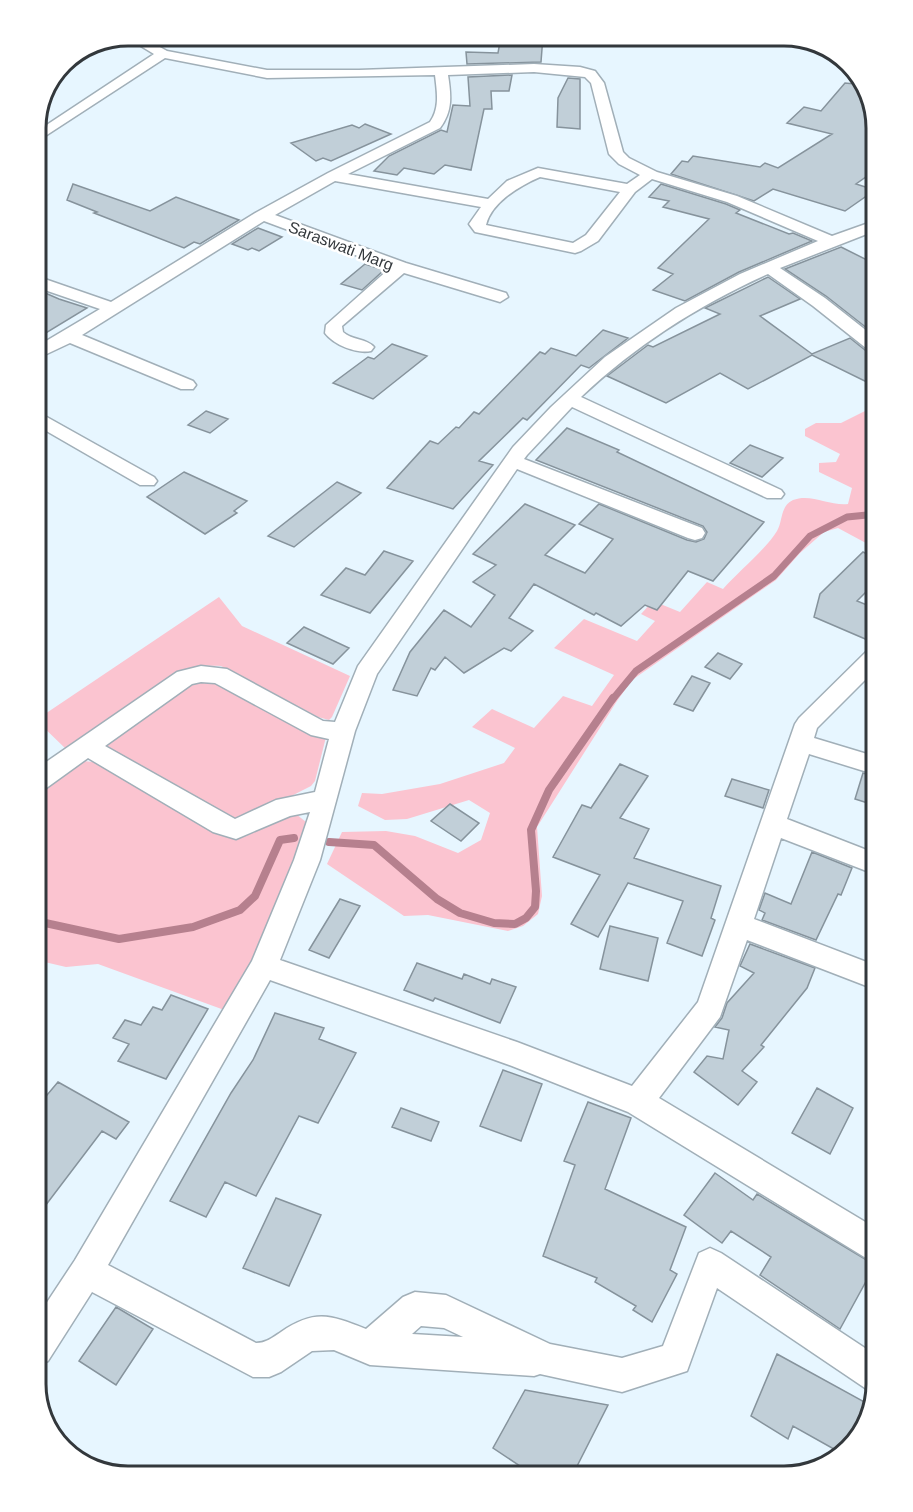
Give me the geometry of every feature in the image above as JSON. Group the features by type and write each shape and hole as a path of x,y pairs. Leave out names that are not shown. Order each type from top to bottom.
{"street":[{"path":"148,46 163,54 236,70 281,75 534,68 571,70 590,74 597,82 616,154 628,165 730,199 831,241"},
{"path":"47,131 163,54"},
{"path":"47,348 262,215 333,176 435,125 442,117 444,104 441,71"},
{"path":"47,127 51,129"},
{"path":"630,189 538,172 512,184 491,204 477,224 480,229 575,248 592,238 630,189 651,173"},
{"path":"333,176 491,204"},
{"name":"Saraswati Marg","path":"262,215 401,267 334,325 334,333 340,339 365,347"},
{"path":"46,1333 86,1271 264,966 307,860 343,731 366,672 513,461 570,399 625,350 656,328 708,297 831,241 866,229"},
{"path":"401,267 500,297"},
{"path":"770,268 819,302 866,339"},
{"path":"47,284 113,308"},
{"path":"69,336 187,385"},
{"path":"570,399 774,494"},
{"path":"47,423 147,481"},
{"path":"513,461 695,532"},
{"path":"638,1102 710,1008 807,724 866,666"},
{"path":"46,775 185,678 201,674 219,675 319,729 343,731"},
{"path":"801,743 866,763"},
{"path":"88,747 222,825 236,829 285,807 308,802 325,802"},
{"path":"772,824 866,861"},
{"path":"738,925 866,974"},
{"path":"264,966 517,1055 638,1102 866,1241"},
{"path":"86,1271 253,1360 269,1360 307,1334 334,1333 370,1348 548,1360 622,1375 675,1359 710,1264 866,1369"}],"shaded area":[{"path":"866,410 866,543 838,528 824,532 800,553 776,580 632,680 537,827 542,896 538,914 523,926 508,931 428,915 404,916 327,864 342,832 386,831 415,836 458,853 481,840 490,813 469,800 407,819 385,820 358,806 362,793 382,794 440,784 504,763 515,748 472,727 492,709 534,728 563,696 592,706 614,675 554,648 584,619 637,641 655,621 641,614 653,601 680,612 707,582 723,589 772,538 779,527 786,506 793,500 807,498 848,504 852,488 819,472 819,463 836,462 840,454 805,436 805,429 816,423 841,423"},
{"path":"219,597 242,626 350,676 329,720 318,717 221,666 198,667 176,673 67,750 47,730 47,713"},
{"path":"205,677 326,737 315,781 311,786 248,818 232,822 109,751 105,745 183,685"},
{"path":"83,761 93,762 226,837 236,837 267,823 296,814 306,822 307,827 271,926 227,1011 98,964 66,967 46,962 46,782"}],"building":[{"path":"499,47 542,47 541,62 467,64 466,52 498,53"},
{"path":"512,75 509,91 491,91 492,109 484,109 471,170 445,165 434,174 404,168 397,175 374,171 389,156 441,130 447,132 453,105 470,106 468,77"},
{"path":"568,78 580,79 580,129 557,127 558,98"},
{"path":"845,83 853,84 864,107 866,177 856,184 866,187 866,196 845,211 773,189 754,201 671,174 682,161 688,162 693,156 760,167 765,163 778,168 832,134 787,123 804,107 821,111"},
{"path":"365,124 391,134 331,161 323,158 316,161 291,143 352,125 359,128"},
{"path":"73,184 150,211 176,197 239,220 200,244 194,242 184,248 67,200"},
{"path":"661,184 726,204 740,210 736,213 812,241 739,272 685,301 653,290 673,274 658,268 709,219 663,207 669,201 649,197"},
{"path":"258,228 282,237 259,251 232,244"},
{"path":"841,247 866,260 866,327 826,296 785,269"},
{"path":"365,264 384,270 362,290 341,284"},
{"path":"768,277 800,299 760,316 812,354 850,338 866,351 866,382 812,355 748,389 720,373 666,403 607,376 648,345 653,347 720,314 705,308"},
{"path":"47,294 87,308 47,332"},
{"path":"603,330 628,338 589,368 581,365 527,420 523,418 479,461 493,465 453,509 387,488 430,441 438,444 456,427 459,428 474,412 479,414 540,352 545,354 551,348 576,356"},
{"path":"392,344 427,356 373,399 333,383 368,357 374,359"},
{"path":"206,411 228,419 210,433 188,425"},
{"path":"567,428 619,450 617,452 764,522 713,581 688,571 657,610 645,605 621,626 596,613 594,615 534,584 509,618 533,631 511,651 504,648 464,673 445,657 435,670 431,668 417,696 393,690 410,652 444,610 471,627 495,595 473,582 496,565 473,554 525,504 575,525 545,555 585,573 613,539 579,524 599,504 687,540 696,542 704,539 707,532 703,526 536,460"},
{"path":"750,445 783,458 762,477 730,463"},
{"path":"184,472 247,501 234,511 237,513 205,534 147,497"},
{"path":"337,482 361,493 294,547 268,536"},
{"path":"384,551 413,561 370,613 321,595 346,568 365,575"},
{"path":"863,552 866,554 866,592 857,601 866,605 866,639 814,617 820,594"},
{"path":"304,627 349,648 333,664 287,643"},
{"path":"718,653 742,664 730,679 705,667"},
{"path":"692,676 710,683 693,711 674,704"},
{"path":"620,764 648,776 620,818 649,829 634,858 721,886 711,918 715,920 702,956 667,943 683,901 628,883 598,937 571,924 600,875 553,857 582,805 591,808"},
{"path":"863,773 866,774 866,802 855,799"},
{"path":"732,779 769,790 763,808 725,796"},
{"path":"450,804 479,823 461,841 431,821"},
{"path":"812,852 852,868 841,895 838,894 816,940 762,920 765,913 759,910 765,893 791,904"},
{"path":"340,899 360,906 329,958 309,950"},
{"path":"610,926 658,938 648,981 600,969"},
{"path":"750,944 815,968 807,988 761,1045 764,1047 742,1071 757,1082 738,1105 694,1072 707,1056 723,1059 729,1030 715,1027 722,1018 727,1003 754,973 740,966"},
{"path":"417,963 462,979 464,974 490,984 492,979 516,987 500,1023 435,998 433,1001 404,990"},
{"path":"171,995 208,1009 166,1079 118,1061 129,1044 113,1038 125,1020 141,1025 153,1007 162,1010"},
{"path":"275,1013 324,1028 319,1039 356,1053 318,1123 299,1116 256,1196 225,1182 206,1217 170,1201 231,1093 253,1060"},
{"path":"503,1070 542,1084 521,1141 480,1126"},
{"path":"58,1082 129,1122 116,1139 102,1131 46,1205 46,1096"},
{"path":"817,1088 853,1108 830,1154 792,1133"},
{"path":"588,1102 631,1118 605,1189 686,1227 670,1270 677,1274 652,1322 633,1310 636,1306 595,1282 597,1278 543,1256 575,1165 564,1161"},
{"path":"401,1108 439,1122 431,1141 392,1127"},
{"path":"715,1173 753,1200 757,1194 866,1260 866,1281 840,1329 760,1275 771,1257 731,1231 722,1243 684,1215"},
{"path":"276,1198 321,1215 289,1286 243,1268"},
{"path":"116,1307 153,1329 116,1385 79,1361"},
{"path":"777,1354 865,1402 856,1424 834,1449 793,1426 788,1439 751,1416"},
{"path":"525,1390 608,1405 577,1466 519,1466 493,1448"}],"waterway":[{"path":"612,700 636,671 774,576 810,536 847,517 866,515"},
{"path":"329,842 374,845 437,899 460,913 494,923 515,924 526,918 535,907 536,891 531,830 549,790 613,698"},
{"path":"46,923 119,939 193,927 240,910 255,896 280,840 294,838"}]}
